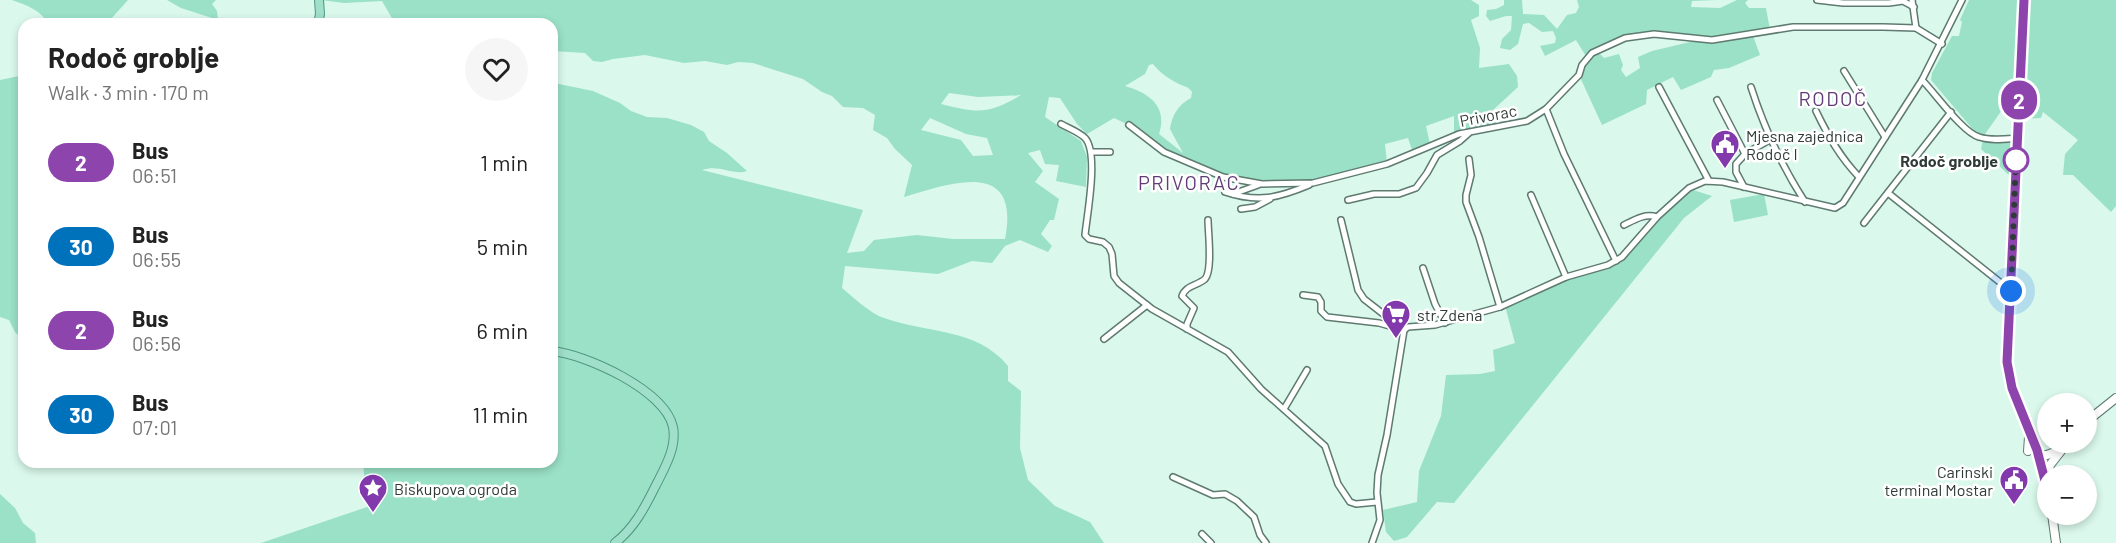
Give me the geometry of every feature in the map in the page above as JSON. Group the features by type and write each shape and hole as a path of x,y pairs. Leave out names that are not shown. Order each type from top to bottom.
{"main road":[{"path":"319,0 319,18"},
{"path":"558,352 578,356 620,376 660,405 671,422 673,442 664,468 634,525 615,543"}],"street":[{"path":"1818,0 1843,3 1903,1 1914,7"},
{"path":"1912,0 1916,28 1942,44"},
{"path":"1303,295 1318,297 1321,302 1321,311 1327,317 1379,323 1404,330 1408,327 1428,327 1500,307 1566,277 1616,261 1631,249 1657,217 1697,183 1723,182 1835,208 1843,203 1922,80 1962,0"},
{"path":"2024,0 2007,362 2008,374 2041,465"},
{"name":"Privorac","path":"1129,124 1155,146 1174,157 1223,177 1263,184 1313,183 1387,164 1472,130 1527,121 1546,109 1579,75 1582,65 1592,53 1625,38 1641,34 1663,34 1712,40 1793,27 1916,28"},
{"path":"1844,71 1885,137"},
{"path":"1922,80 1966,130 1976,137 2017,138"},
{"path":"1659,87 1709,181"},
{"path":"1751,87 1771,139 1804,202"},
{"path":"1717,100 1745,154"},
{"path":"1546,109 1564,154 1616,261"},
{"path":"1816,111 1829,140 1859,177"},
{"path":"1864,223 1951,112"},
{"path":"1061,124 1083,136 1092,152 1085,235 1109,247 1116,280 1146,305 1228,352 1261,388 1325,446 1338,484 1350,502 1356,504 1377,502"},
{"path":"1348,200 1374,194 1399,194 1416,188 1437,155 1460,141 1472,130"},
{"path":"1744,187 1735,167 1738,161 1745,154 1771,139"},
{"path":"1092,152 1110,152"},
{"path":"1470,159 1472,175 1466,202 1500,307"},
{"path":"1241,209 1255,207 1271,198 1313,183"},
{"path":"1231,194 1263,184"},
{"path":"1224,192 1271,198"},
{"path":"1888,193 2011,291"},
{"path":"1531,195 1566,277"},
{"path":"1624,225 1651,215 1657,217"},
{"path":"1188,329 1187,324 1194,308 1182,296 1185,290 1203,280 1208,273 1208,220"},
{"path":"1341,220 1358,290 1365,299 1404,330"},
{"path":"1423,268 1444,323"},
{"path":"1104,339 1146,305"},
{"path":"1372,543 1380,520 1377,502 1378,475 1404,330"},
{"path":"1284,409 1306,370"},
{"path":"2097,413 2116,398"},
{"path":"2027,427 2028,451"},
{"path":"2040,459 2051,453"},
{"path":"2051,465 2059,453"},
{"path":"2040,459 2053,460"},
{"path":"1173,477 1213,495 1225,494 1237,501 1254,517 1260,536 1266,543"},
{"path":"2054,525 2056,543"},
{"path":"1202,534 1211,543"}],"green space":[{"path":"12,0 128,0 112,18 44,18 23,4"},
{"path":"167,0 216,0 212,4 217,11 218,18 212,18 181,8"},
{"path":"321,0 1471,0 1479,5 1479,16 1471,20 1480,48 1479,68 1509,64 1517,76 1518,87 1493,110 1496,125 1454,135 1454,116 1426,126 1430,144 1413,153 1408,138 1385,144 1387,164 1323,181 1262,184 1235,180 1174,157 1129,125 1114,118 1087,134 1077,124 1060,98 1049,97 1045,117 1081,141 1087,157 1086,187 1056,181 1059,165 1045,164 1040,150 1028,153 1043,171 1035,182 1059,199 1054,220 1050,220 1041,234 1052,246 1048,252 1020,240 1005,246 992,263 972,261 938,274 845,266 842,288 874,313 900,323 966,338 996,354 1008,366 1008,381 1021,391 1020,448 1028,480 1055,506 1090,522 1104,543 261,543 367,507 364,468 558,468 558,84 593,91 647,117 667,118 691,125 704,132 709,141 747,171 737,172 715,168 702,170 863,210 847,253 864,251 874,240 917,235 953,239 1005,239 1007,213 1003,196 992,186 978,182 961,183 904,197 912,165 887,138 873,130 875,115 863,108 843,107 832,96 803,79 753,63 738,62 727,65 705,61 684,63 645,55 602,62 593,61 585,53 558,51 558,18 392,18 382,1 344,3","holes":["1153,64 1165,76 1192,92 1191,98 1176,111 1170,129 1183,153 1159,134 1161,116 1154,102 1142,93 1125,86 1145,74 1149,65","949,93 978,97 1021,95 991,109 973,110 941,104","930,118 966,134 987,138 993,155 973,156 961,140 921,130"]},
{"path":"1504,0 1522,0 1523,14 1544,15 1557,29 1567,15 1576,13 1579,7 1577,0 1717,0 1692,1 1691,7 1720,8 1737,0 1748,0 1745,3 1749,8 1766,8 1770,30 1752,33 1760,55 1729,68 1714,70 1711,77 1681,90 1673,77 1647,90 1646,104 1602,125 1579,75 1582,65 1598,52 1604,58 1619,54 1623,65 1621,70 1626,77 1640,68 1638,57 1652,51 1690,42 1695,38 1673,35 1632,37 1601,48 1587,58 1576,40 1545,56 1540,46 1555,43 1556,38 1553,31 1542,32 1529,23 1523,24 1518,44 1510,50 1500,48 1502,39 1511,30 1512,16 1490,21 1486,16 1487,10 1504,5"},
{"path":"1969,0 2019,0 2014,93 1985,134 1976,133 1931,80 1932,73 1952,36 1959,36 1962,22 1960,20"},
{"path":"2024,0 2116,0 2116,206 2111,212 2073,175 2063,175 2065,154 2078,140 2043,112 2041,118 2018,119"},
{"path":"18,76 18,335 9,320 0,317 0,80"},
{"path":"1983,138 2017,138 2016,175 2011,177 1981,149"},
{"path":"1690,189 1712,196 1684,218 1454,503 1437,502 1407,537 1394,541 1386,532 1383,510 1417,502 1419,471 1441,416 1446,375 1495,371 1493,350 1515,343 1505,306 1568,279 1613,264"},
{"path":"1764,194 1768,215 1734,222 1730,200"},
{"path":"0,494 15,508 23,523 35,533 36,543 0,543"}],"bus line":[{"name":"2","path":"2024,0 2007,362 2012,388 2042,465"}],"place":[{"name":"Rodoč groblje","path":"2016,160"},
{"name":"Mjesna zajednica Rodoč I","path":"1725,170"},
{"name":"str Zdena","path":"1396,340"},
{"name":"Carinski terminal Mostar","path":"2014,506"},
{"name":"Biskupova ogroda","path":"373,514"}],"district":[{"name":"RODOČ","path":"1833,98"},
{"name":"PRIVORAC","path":"1189,182"}],"route":[{"path":"2011,291 2016,156 2016,160"}]}
